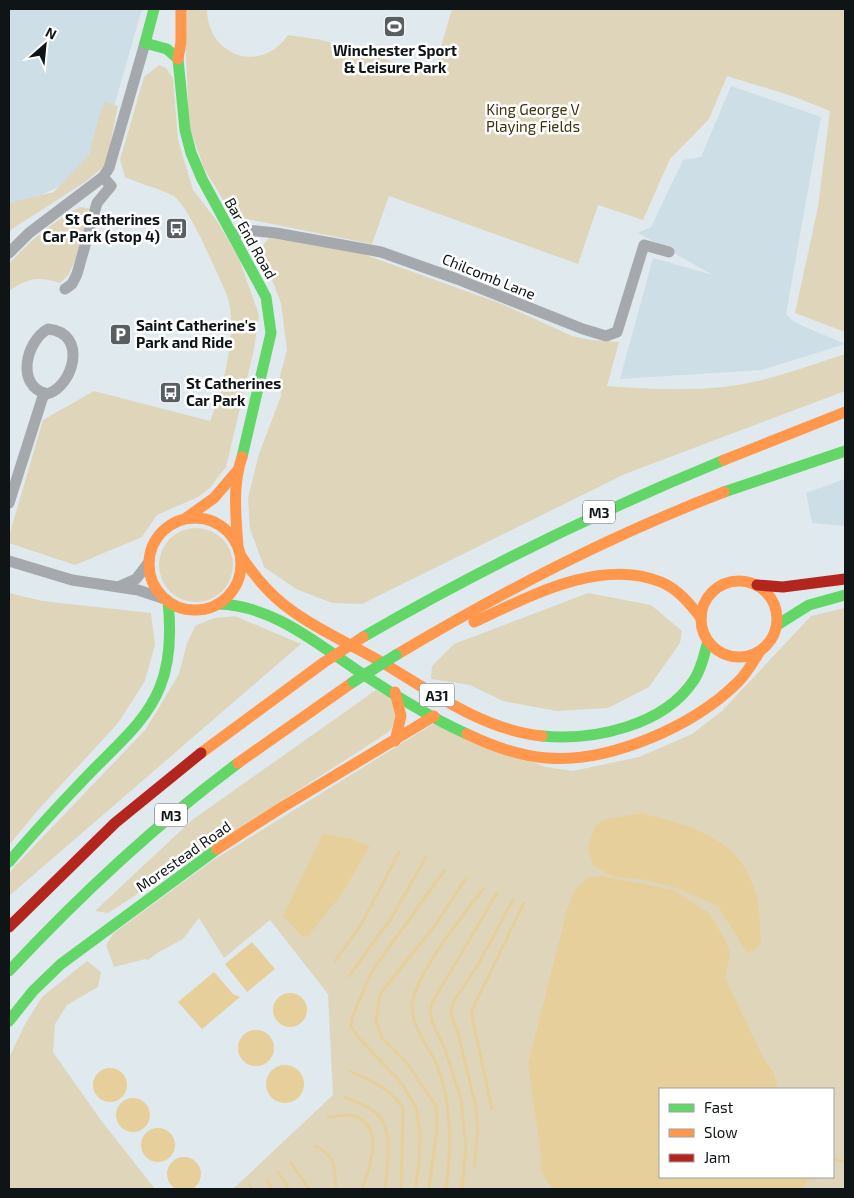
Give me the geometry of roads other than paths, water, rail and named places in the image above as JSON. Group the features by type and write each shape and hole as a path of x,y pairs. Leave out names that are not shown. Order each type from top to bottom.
{"main road":[{"path":"154,9 145,43 167,49 178,59"},
{"name":"Bar End Road","path":"181,9 181,42 178,59 186,130 191,153 206,186 266,297 271,333 245,448 237,471 235,502 240,552"},
{"name":"M3","path":"9,927 109,830 174,773 322,663 364,637 427,599 586,518 686,475 845,412"},
{"name":"M3","path":"9,971 87,890 165,820 254,750 396,655 531,577 624,534 719,494 845,451"},
{"name":"Bar End Road","path":"186,518 202,509 223,491 237,471"},
{"path":"197,517 218,523 226,530 240,552 239,579 227,597 218,604 206,609 192,610 180,607 167,600 153,582 149,562 151,550 160,534 175,522 186,518 197,517"},
{"name":"A31","path":"240,552 258,583 274,599 315,625 473,716 523,735 574,738 598,734 645,719 676,700 690,686 700,670 708,641"},
{"name":"M3","path":"396,655 570,582 599,577 619,575 642,577 661,582 690,603 701,618"},
{"path":"845,578 783,587 757,585 745,581 732,581 720,586 710,594 704,605 701,618 703,630 708,641 716,649 732,656 749,656 760,651 771,640 777,625 794,611 809,603 845,595"},
{"path":"757,585 773,602 777,625"},
{"path":"9,862 31,835 133,728 154,699 164,675 169,652 167,600"},
{"name":"A31","path":"218,604 240,604 278,619 434,716 496,747 523,755 548,758 602,753 660,734 707,706 748,671 760,651"},
{"path":"395,692 401,704 402,720 396,741"},
{"name":"Morestead Road","path":"9,1021 28,994 58,965 181,874 264,818 396,741 434,716"}],"street":[{"path":"65,289 72,284 77,274 97,203 107,182 145,43"},
{"path":"9,253 29,233 107,182"},
{"name":"Chilcomb Lane","path":"234,235 246,230 276,233 381,252 606,336 617,332 620,326 644,245 669,252"},
{"path":"48,329 60,330 67,335 72,344 73,350 70,366 67,376 59,388 54,392 44,393 33,386 28,379 29,354 39,334 48,329"},
{"path":"9,503 44,393"},
{"path":"9,560 72,580 96,585 120,586 167,600"},
{"path":"120,586 136,579 149,562"}],"waterway":[{"path":"335,961 361,925 399,852"},
{"path":"349,976 392,917 426,857"},
{"path":"415,1189 419,1164 420,1133 416,1108 402,1084 358,1037 351,1026 352,1017 372,971 444,871"},
{"path":"429,1189 437,1127 436,1106 407,1063 382,1038 376,1021 380,994 436,924 466,878"},
{"path":"446,1189 449,1159 446,1097 438,1068 419,1032 412,1009 420,981 429,965 452,930 483,889"},
{"path":"462,1189 466,1147 461,1099 445,1049 432,1022 430,1011 433,1001 497,893"},
{"path":"474,1166 478,1130 476,1107 458,1033 451,1014 453,1002 476,968 513,900"},
{"path":"492,1109 471,1012 524,903"},
{"path":"350,1071 387,1091 399,1102 403,1109 401,1189"},
{"path":"345,1097 376,1113 386,1129 388,1160 385,1189"},
{"path":"328,1117 355,1116 364,1122 370,1130 373,1139 373,1149 362,1189"},
{"path":"315,1146 331,1158 336,1189"},
{"path":"834,1159 845,1162"},
{"path":"291,1163 309,1189"},
{"path":"277,1171 289,1189"},
{"path":"267,1180 272,1189"},
{"path":"249,1184 252,1189"}],"place":[{"name":"Winchester Sport & Leisure Park","path":"395,27"},
{"name":"St Catherines Car Park (stop 4)","path":"176,228"},
{"name":"Saint Catherine's Park and Ride","path":"120,334"},
{"name":"St Catherines Car Park","path":"170,392"}],"park label":[{"name":"King George V Playing Fields","path":"533,118"}]}
